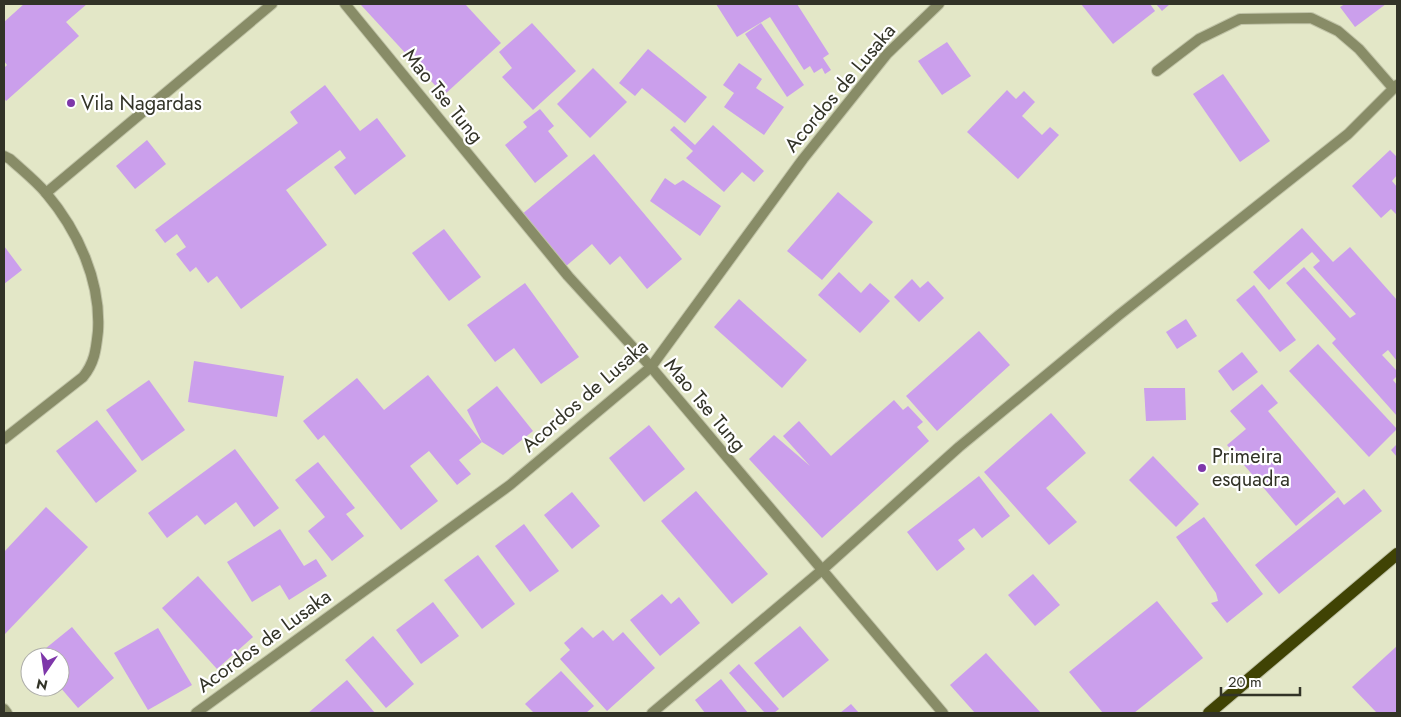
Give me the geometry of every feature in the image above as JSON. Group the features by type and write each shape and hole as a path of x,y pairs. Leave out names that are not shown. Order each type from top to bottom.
{"main road":[{"path":"1209,713 1397,554"}],"street":[{"path":"46,193 272,4"},
{"name":"Mao Tse Tung","path":"345,4 568,276 651,367 942,713"},
{"name":"Acordos de Lusaka","path":"196,713 510,485 651,367 803,159 888,54 939,4"},
{"path":"652,713 822,570 982,428 1119,315 1348,134 1395,86 1359,49 1338,31 1311,18 1240,19 1199,40 1157,71"},
{"path":"4,156 10,159 46,193 74,232 91,270 99,313 96,353 91,367 82,377 4,440"},
{"path":"4,709 7,713"}],"building":[{"path":"24,4 87,4 66,22 79,36 6,101 4,98 4,68 7,65 4,61 4,22"},
{"path":"465,4 501,43 444,95 361,5"},
{"path":"716,4 797,4 829,54 823,58 831,70 825,74 822,68 814,73 810,66 804,70 770,17 737,37"},
{"path":"1081,4 1150,4 1155,11 1113,44"},
{"path":"1156,4 1170,4 1162,11"},
{"path":"1345,4 1386,4 1355,27 1340,7"},
{"path":"532,23 576,71 533,110 502,77 512,68 499,52"},
{"path":"761,23 804,85 787,97 745,34"},
{"path":"947,42 971,76 942,95 918,61"},
{"path":"648,49 707,97 685,123 642,88 635,96 619,83"},
{"path":"739,63 762,79 756,88 784,107 764,135 724,107 734,93 723,85"},
{"path":"593,68 627,102 590,138 557,104"},
{"path":"1223,74 1270,141 1240,162 1193,94"},
{"path":"325,85 360,131 377,118 406,156 355,195 334,167 346,158 340,150 286,190 327,245 241,309 217,276 208,283 196,267 190,272 176,254 186,247 177,234 165,243 155,230 298,123 290,112"},
{"path":"1007,90 1016,99 1024,91 1035,102 1022,116 1042,135 1050,127 1059,135 1018,179 967,132"},
{"path":"540,109 554,126 548,131 568,156 535,183 505,145 527,127 523,122"},
{"path":"713,125 764,171 754,182 742,172 724,192 686,158 693,151 670,130 674,126 695,145"},
{"path":"147,140 166,164 135,189 116,166"},
{"path":"1390,150 1397,157 1397,175 1392,181 1397,187 1397,215 1391,209 1381,218 1352,186"},
{"path":"594,154 682,259 647,289 620,256 610,265 592,244 565,267 521,215"},
{"path":"665,178 675,185 683,180 721,206 700,236 650,201"},
{"path":"838,192 873,222 822,280 787,251"},
{"path":"1302,228 1333,262 1350,247 1397,300 1397,361 1388,350 1382,355 1397,371 1397,376 1393,380 1397,385 1397,416 1332,343 1336,339 1286,283 1304,267 1350,318 1356,314 1313,267 1320,261 1312,252 1269,290 1253,272"},
{"path":"444,229 481,277 449,301 412,253"},
{"path":"4,246 22,270 4,284"},
{"path":"839,272 861,293 870,283 890,301 860,333 818,295"},
{"path":"912,279 920,288 928,281 944,298 919,322 894,297"},
{"path":"525,283 579,357 541,384 514,348 495,362 467,325"},
{"path":"1254,285 1296,340 1280,352 1236,300"},
{"path":"739,299 807,360 782,388 714,327"},
{"path":"1186,319 1197,336 1177,349 1166,332"},
{"path":"979,331 1010,365 937,431 906,396"},
{"path":"1318,344 1397,429 1369,457 1289,371"},
{"path":"1242,352 1258,372 1233,391 1218,371"},
{"path":"194,361 284,376 277,417 188,402"},
{"path":"428,375 482,442 459,460 471,474 457,485 429,451 410,466 438,501 401,530 324,435 318,440 303,421 357,378 384,410"},
{"path":"149,380 185,430 142,461 106,410"},
{"path":"1262,384 1278,403 1268,411 1336,492 1296,526 1227,445 1246,429 1230,411"},
{"path":"497,386 533,431 503,455 482,442 467,410"},
{"path":"1144,388 1185,388 1186,420 1146,421"},
{"path":"894,400 903,410 908,406 923,422 917,427 929,441 822,538 749,459 774,435 810,466 783,436 799,421 831,456"},
{"path":"1051,413 1086,453 1046,488 1077,522 1049,545 984,472"},
{"path":"97,420 137,471 96,503 56,451"},
{"path":"649,425 685,469 644,502 609,458"},
{"path":"1397,444 1397,457 1391,450"},
{"path":"235,449 279,508 254,527 236,502 205,525 197,515 167,538 148,513"},
{"path":"1153,456 1199,504 1176,527 1129,480"},
{"path":"318,462 355,508 346,514 364,536 332,561 308,531 325,517 295,480"},
{"path":"979,476 1010,516 982,538 974,528 958,540 965,549 937,571 907,532"},
{"path":"1364,489 1382,511 1279,594 1255,565 1338,497 1344,505"},
{"path":"696,491 768,574 732,604 661,521"},
{"path":"572,492 600,526 572,549 544,515"},
{"path":"46,507 88,547 4,635 4,552"},
{"path":"1204,517 1263,594 1227,623 1211,603 1218,601 1216,593 1176,537"},
{"path":"524,524 559,571 530,592 495,546"},
{"path":"280,529 304,566 316,559 327,576 289,600 280,585 252,602 227,562"},
{"path":"478,555 515,604 482,629 444,580"},
{"path":"1033,574 1060,605 1035,626 1008,595"},
{"path":"198,576 253,637 217,669 162,608"},
{"path":"662,594 671,604 679,597 700,623 660,656 630,620"},
{"path":"1157,601 1203,658 1134,713 1103,713 1069,672"},
{"path":"433,602 459,636 421,664 396,630"},
{"path":"800,626 829,660 783,698 754,663"},
{"path":"72,627 114,678 78,708 69,697 70,647 47,647"},
{"path":"582,627 593,638 603,630 613,641 623,632 655,668 607,711 560,659 570,650 564,643"},
{"path":"158,628 192,685 148,710 114,653"},
{"path":"373,636 414,684 386,708 345,660"},
{"path":"1397,646 1397,713 1377,713 1352,687"},
{"path":"986,653 1041,713 975,713 950,685"},
{"path":"739,664 779,709 774,713 765,713 729,673"},
{"path":"561,671 594,706 586,713 534,713 525,704"},
{"path":"721,679 748,713 705,713 695,700"},
{"path":"347,680 375,713 308,713"},
{"path":"851,704 859,713 840,713"}],"place":[{"name":"Vila Nagardas","path":"71,103"},
{"name":"Primeira esquadra","path":"1202,468"}]}
